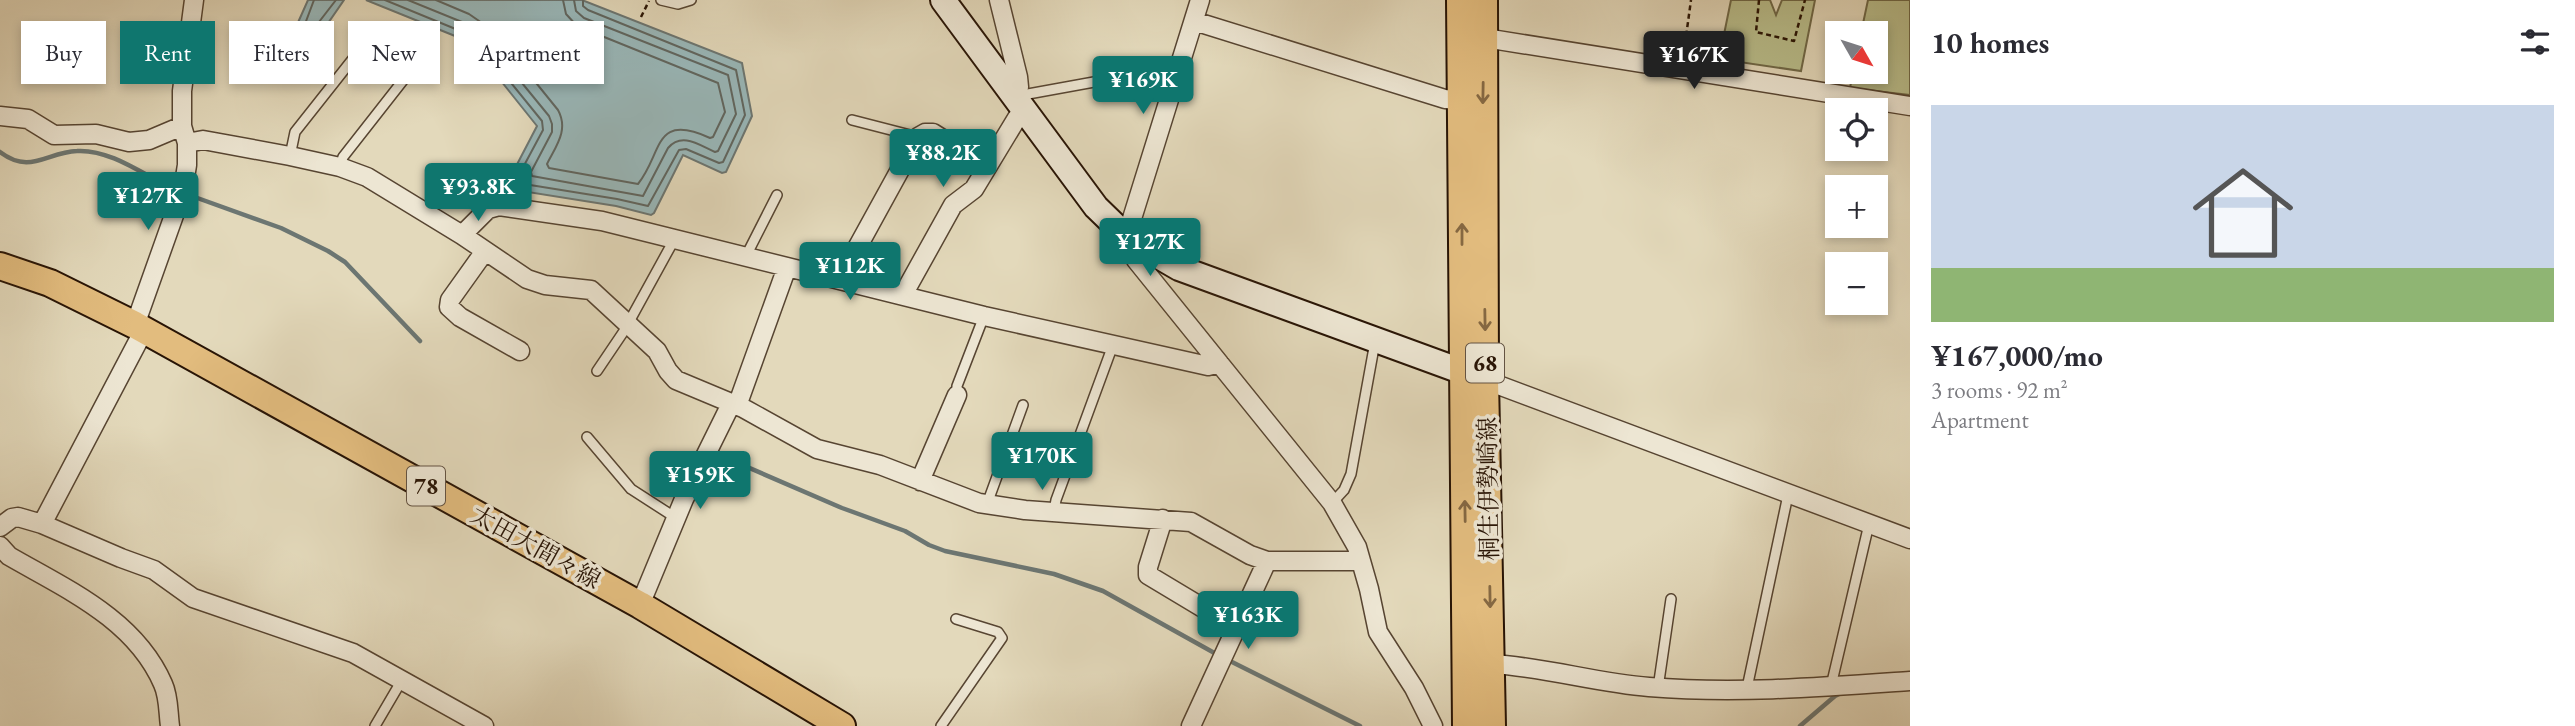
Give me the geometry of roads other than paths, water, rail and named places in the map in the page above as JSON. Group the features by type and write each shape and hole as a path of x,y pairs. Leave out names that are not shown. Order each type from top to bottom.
{"main road":[{"name":"桐生伊勢崎線","path":"1460,0 1461,100 1474,375 1492,664 1492,726"},
{"name":"桐生伊勢崎線","path":"1466,726 1484,0"},
{"name":"太田大間々線","path":"0,266 50,283 140,328 640,605 842,726"}],"street":[{"path":"43,524 140,328 183,190 187,165 182,91 194,0"},
{"path":"943,0 1097,207 1129,239 1179,268 1376,338 1910,539"},
{"path":"904,295 953,205 974,188 1017,118 1020,104 1018,77 999,0"},
{"path":"1200,0 1130,225 1129,239 1136,260 1332,503 1352,536 1361,561 1378,632 1414,688 1433,726"},
{"path":"1194,21 1445,99 1461,100"},
{"path":"1485,38 1910,106"},
{"path":"0,116 28,119 54,135 96,134 129,142 185,134 203,140 340,167 380,184 537,283 591,290 657,351 676,380 734,405 817,449 880,465 987,504 1198,524 1267,562 1361,561"},
{"path":"840,279 918,137 933,133 987,167"},
{"path":"461,234 488,209 505,206 602,221 984,316 1208,366 1219,363"},
{"path":"485,251 450,300 449,307 460,317 520,351"},
{"path":"640,605 676,518 734,405 787,267"},
{"path":"920,481 957,395"},
{"path":"0,527 18,517 43,524 154,570 194,598 337,646 484,726"},
{"path":"1163,519 1147,567 1148,575 1238,629"},
{"path":"0,546 9,556 87,601 121,628 151,663 163,684 168,700 170,726"},
{"path":"1191,726 1267,562"},
{"path":"1492,664 1615,684 1658,688 1831,686 1910,681"}],"lane":[{"path":"661,0 678,4 691,0"},
{"path":"290,156 295,132 363,46 368,45 407,63 412,69 343,158 340,167"},
{"path":"1020,104 1105,80"},
{"path":"852,120 918,137"},
{"path":"745,258 777,195"},
{"path":"597,371 624,331 625,324 674,240"},
{"path":"957,395 957,386 984,316"},
{"path":"1332,503 1348,484 1351,474 1368,369 1376,338"},
{"path":"1054,512 1056,500 1114,345"},
{"path":"987,504 1023,405"},
{"path":"587,437 631,489 676,518"},
{"path":"1747,688 1788,495"},
{"path":"1831,686 1868,524"},
{"path":"1658,688 1671,599"},
{"path":"941,726 1002,638 998,632 956,619"},
{"path":"375,726 402,681"}],"water":[{"path":"308,0 344,0 330,21 299,21"},
{"path":"366,0 582,0 742,63 752,116 726,172 722,173 683,155 651,215 616,206 515,190 515,182 511,176 537,126 503,84 604,84 604,21 454,21 454,36 440,30 440,21 418,21"}],"waterway":[{"path":"0,152 11,159 30,162 66,152 89,151 114,158 173,189"},
{"path":"189,195 281,228 328,251 345,262 420,341"},
{"path":"717,454 842,508 905,531 945,551 1054,574 1103,591 1218,655"},
{"path":"1226,659 1360,726"},
{"path":"1800,726 1843,692"}]}
